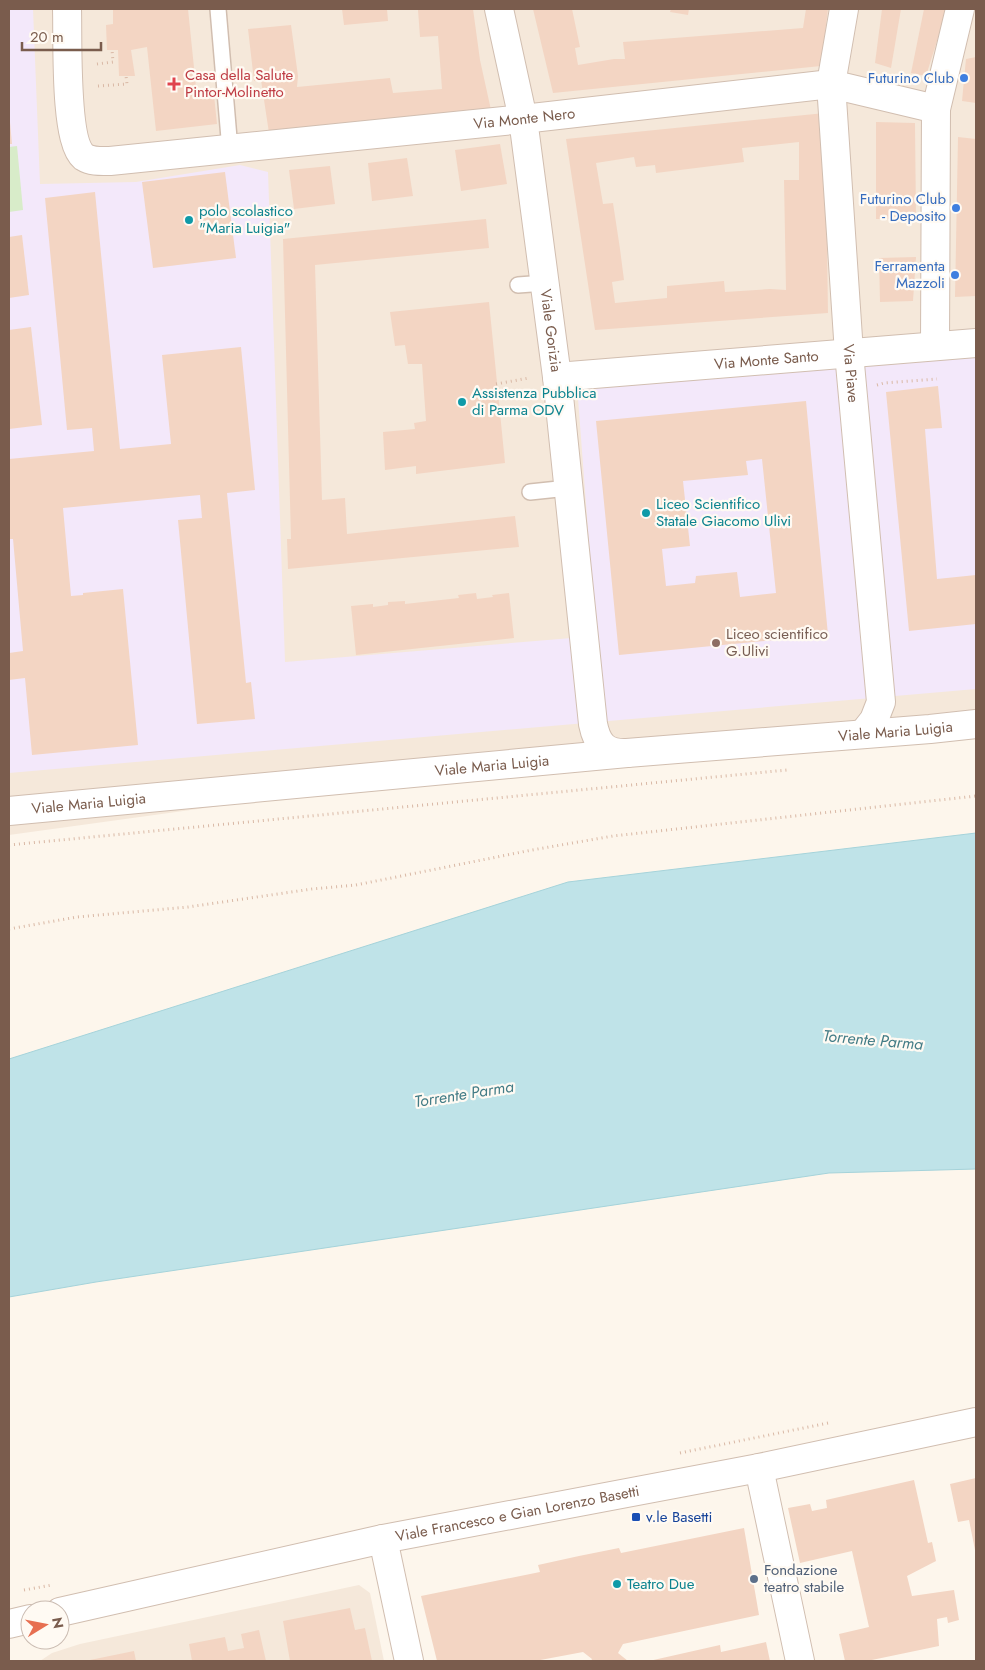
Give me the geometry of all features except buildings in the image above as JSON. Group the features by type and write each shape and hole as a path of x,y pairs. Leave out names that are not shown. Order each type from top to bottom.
{"street":[{"name":"Via Monte Nero","path":"67,9 69,94 72,129 77,149 85,157 95,161 230,150 830,84 936,109"},
{"name":"Viale Gorizia","path":"499,9 523,119 558,377 594,731 601,745 606,749 615,753 626,753"},
{"name":"Via Piave","path":"844,9 830,84 849,353 880,702 874,720 863,734"},
{"path":"935,346 936,109 960,9"},
{"name":"Via Monte Santo","path":"558,377 976,343"},
{"name":"Viale Maria Luigia","path":"9,810 626,753 976,724"},
{"name":"Viale Francesco e Gian Lorenzo Basetti","path":"70,1610 383,1539 759,1468 976,1422"},
{"path":"759,1468 800,1661"},
{"path":"383,1539 409,1661"}],"lane":[{"path":"218,9 230,150"},
{"path":"518,285 545,283"},
{"path":"530,492 568,488"}],"path":[{"path":"97,64 113,62 112,50"},
{"path":"98,86 127,84 126,76"},
{"path":"496,384 530,378 558,377"},
{"path":"9,845 793,769"},
{"path":"9,929 77,917 188,908 312,889 356,886 522,852 614,836 976,796"}],"shaded area":[{"path":"9,9 976,9 976,714 576,757 9,835"},
{"path":"9,9 33,9 40,184 136,182 240,165 268,172 285,662 596,636 577,385 976,356 976,689 9,773"},
{"path":"359,1585 370,1593 384,1661 40,1661 52,1653 70,1650 70,1647"}],"green space":[{"path":"17,146 23,210 9,212 9,147"}],"water":[{"name":"Torrente Parma","path":"976,833 976,1169 829,1173 96,1282 9,1297 9,1059 568,882"}],"place":[{"name":"Futurino Club","path":"964,78"},
{"name":"Casa della Salute Pintor-Molinetto","path":"174,84"},
{"name":"Futurino Club - Deposito","path":"956,208"},
{"name":"polo scolastico \"Maria Luigia\"","path":"189,220"},
{"name":"Ferramenta Mazzoli","path":"955,275"},
{"name":"Assistenza Pubblica di Parma ODV","path":"462,402"},
{"name":"Liceo Scientifico Statale Giacomo Ulivi","path":"646,513"},
{"name":"Liceo scientifico G.Ulivi","path":"716,643"},
{"name":"v.le Basetti","path":"636,1517"},
{"name":"Fondazione teatro stabile","path":"754,1579"},
{"name":"Teatro Due","path":"617,1584"}]}
